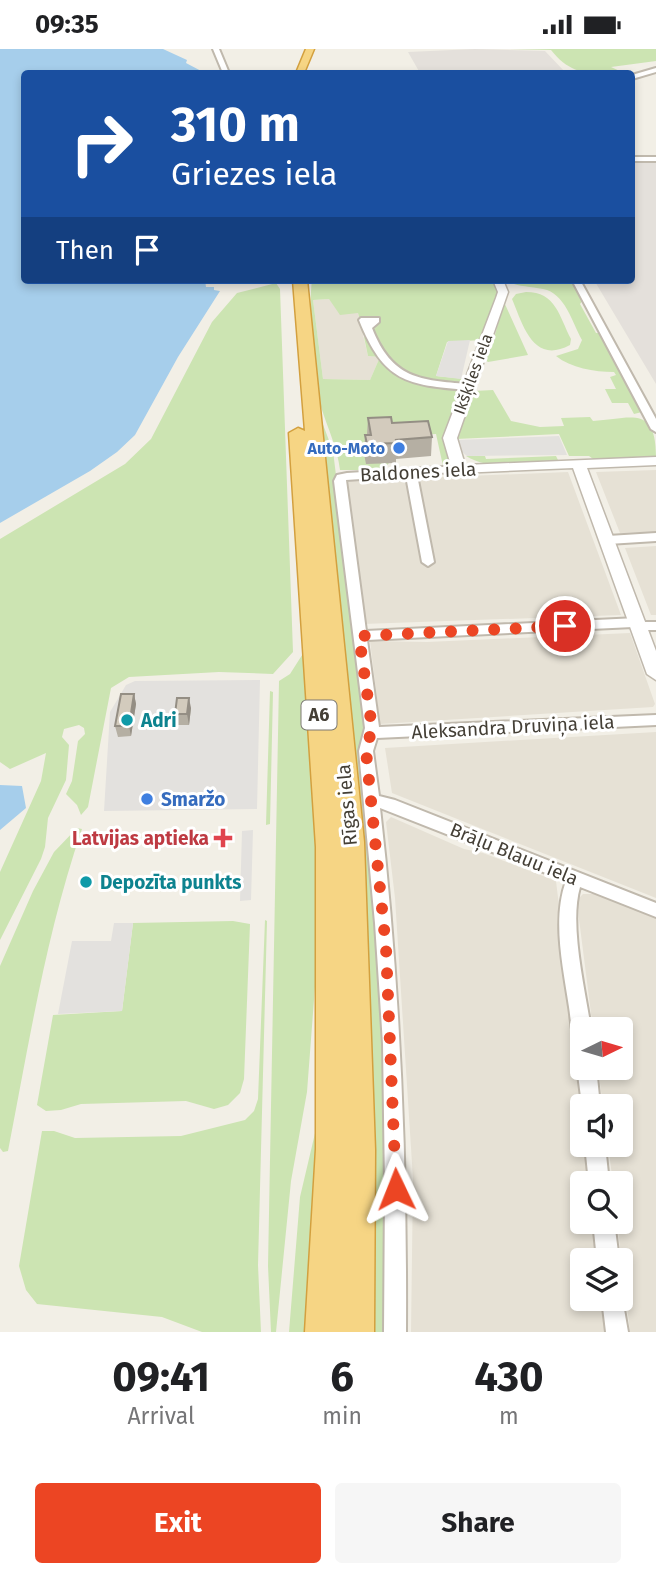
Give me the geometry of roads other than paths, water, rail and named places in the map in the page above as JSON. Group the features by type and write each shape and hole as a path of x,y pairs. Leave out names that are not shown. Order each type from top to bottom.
{"highway":[{"path":"301,70 310,49"},
{"path":"310,70 318,49"},
{"name":"Rīgas iela","path":"285,284 329,847 332,1151 323,1332"},
{"name":"Rīgas iela","path":"300,284 351,842 359,1150 356,1332"}],"street":[{"path":"216,49 225,70"},
{"path":"635,77 656,70"},
{"path":"635,159 656,159"},
{"name":"Ikšķiles iela","path":"459,469 450,438 502,298 500,284"},
{"path":"578,284 656,429"},
{"path":"367,328 401,377 420,383 468,387"},
{"name":"Baldones iela","path":"359,636 341,477 411,471 656,461"},
{"path":"579,465 644,625 656,674"},
{"path":"411,471 428,562"},
{"path":"608,540 656,537"},
{"path":"359,636 644,625"},
{"name":"Rīgas iela","path":"359,636 371,733 366,751 386,948 396,1214 395,1332"},
{"name":"Aleksandra Druviņa iela","path":"371,733 656,720"},
{"name":"Brāļu Blauu iela","path":"372,801 390,804 656,910"},
{"path":"575,878 570,886 568,910 581,1017"},
{"path":"614,1311 617,1332"}],"water":[{"path":"0,49 163,49 187,60 186,63 199,70 21,70 21,284 206,284 206,287 214,287 214,290 220,291 178,357 135,435 90,471 0,523"},
{"path":"0,785 22,786 26,808 0,830"}],"place":[{"name":"Auto-Moto","path":"399,448"},
{"name":"Adri","path":"127,720"},
{"name":"Smaržo","path":"147,799"},
{"name":"Latvijas aptieka","path":"223,838"},
{"name":"Depozīta punkts","path":"86,882"}]}
